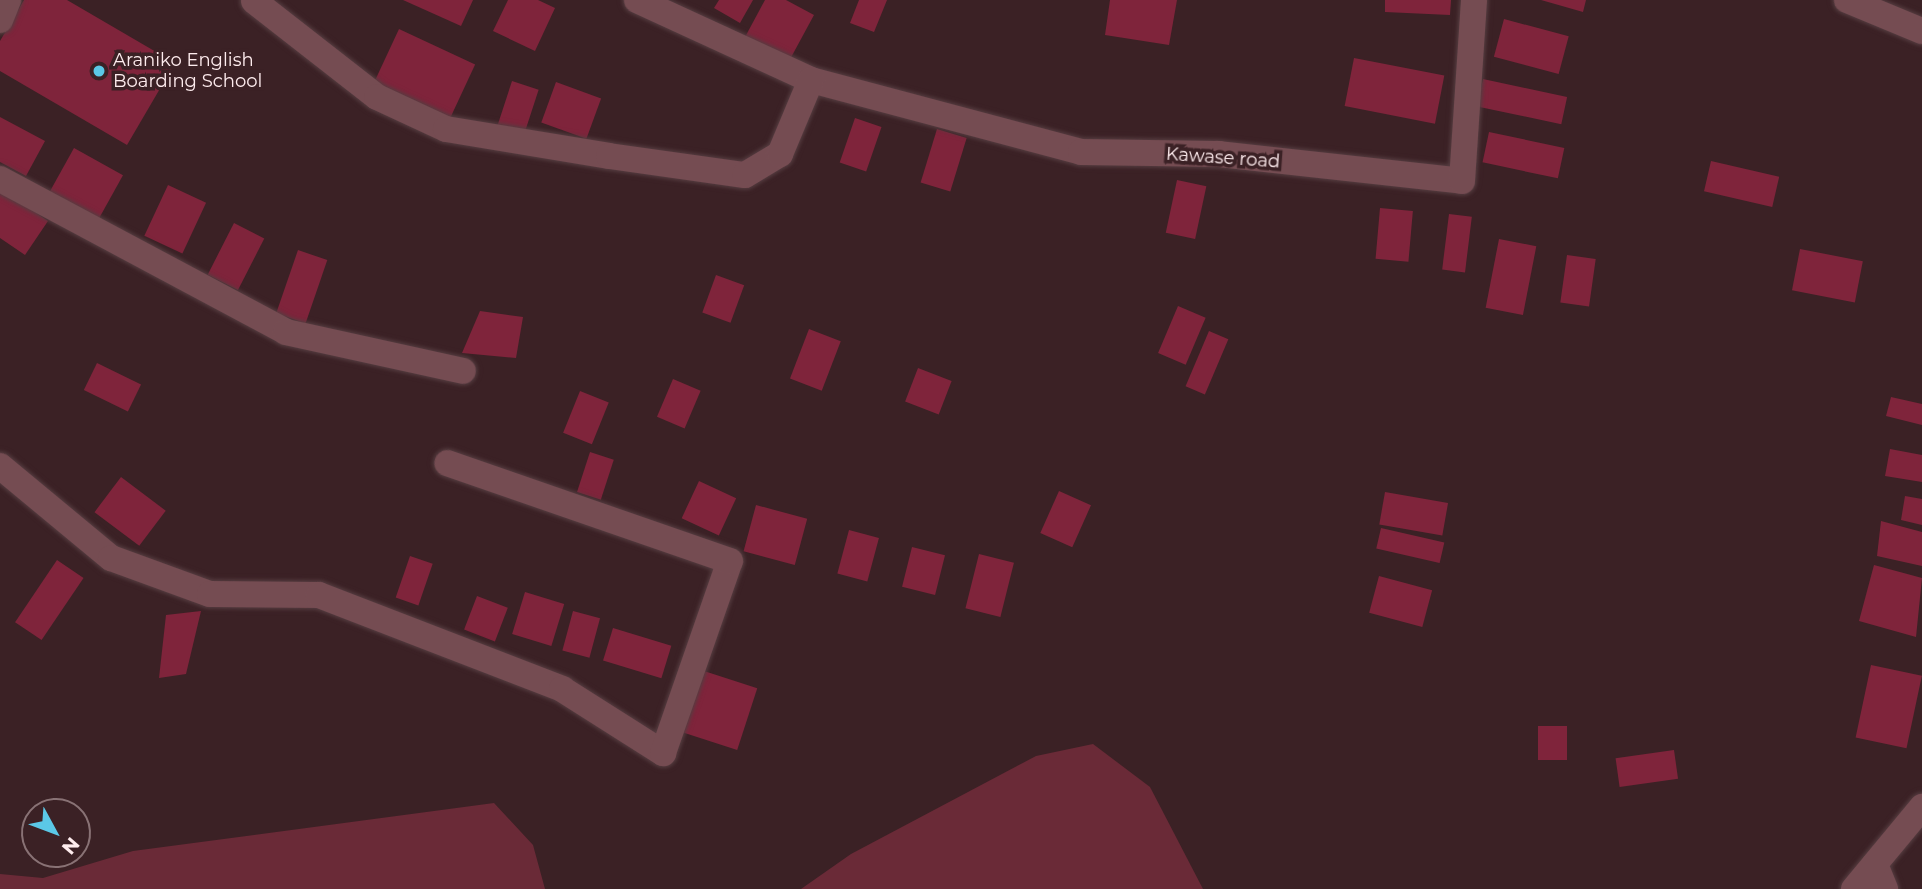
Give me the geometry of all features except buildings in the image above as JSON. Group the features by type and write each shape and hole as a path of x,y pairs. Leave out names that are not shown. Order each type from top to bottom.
{"street":[{"path":"0,20 8,0"},
{"path":"254,1 377,97 446,129 745,175 780,154 811,80 637,0"},
{"name":"Kawase road","path":"811,80 1081,152 1219,154 1462,181 1474,0"},
{"path":"1847,0 1922,31"},
{"path":"0,179 286,332 463,371"},
{"path":"0,466 111,558 210,594 319,595 562,689 663,753 730,561 447,463"},
{"path":"1854,889 1922,807"},
{"path":"1874,864 1885,889"}],"shaded area":[{"path":"1093,744 1150,787 1203,889 801,889 851,854 1036,756"},
{"path":"494,803 533,845 545,889 0,889 0,874 43,878 76,868 91,868 91,864 133,851"}],"place":[{"name":"Araniko English Boarding School","path":"99,71"}]}
